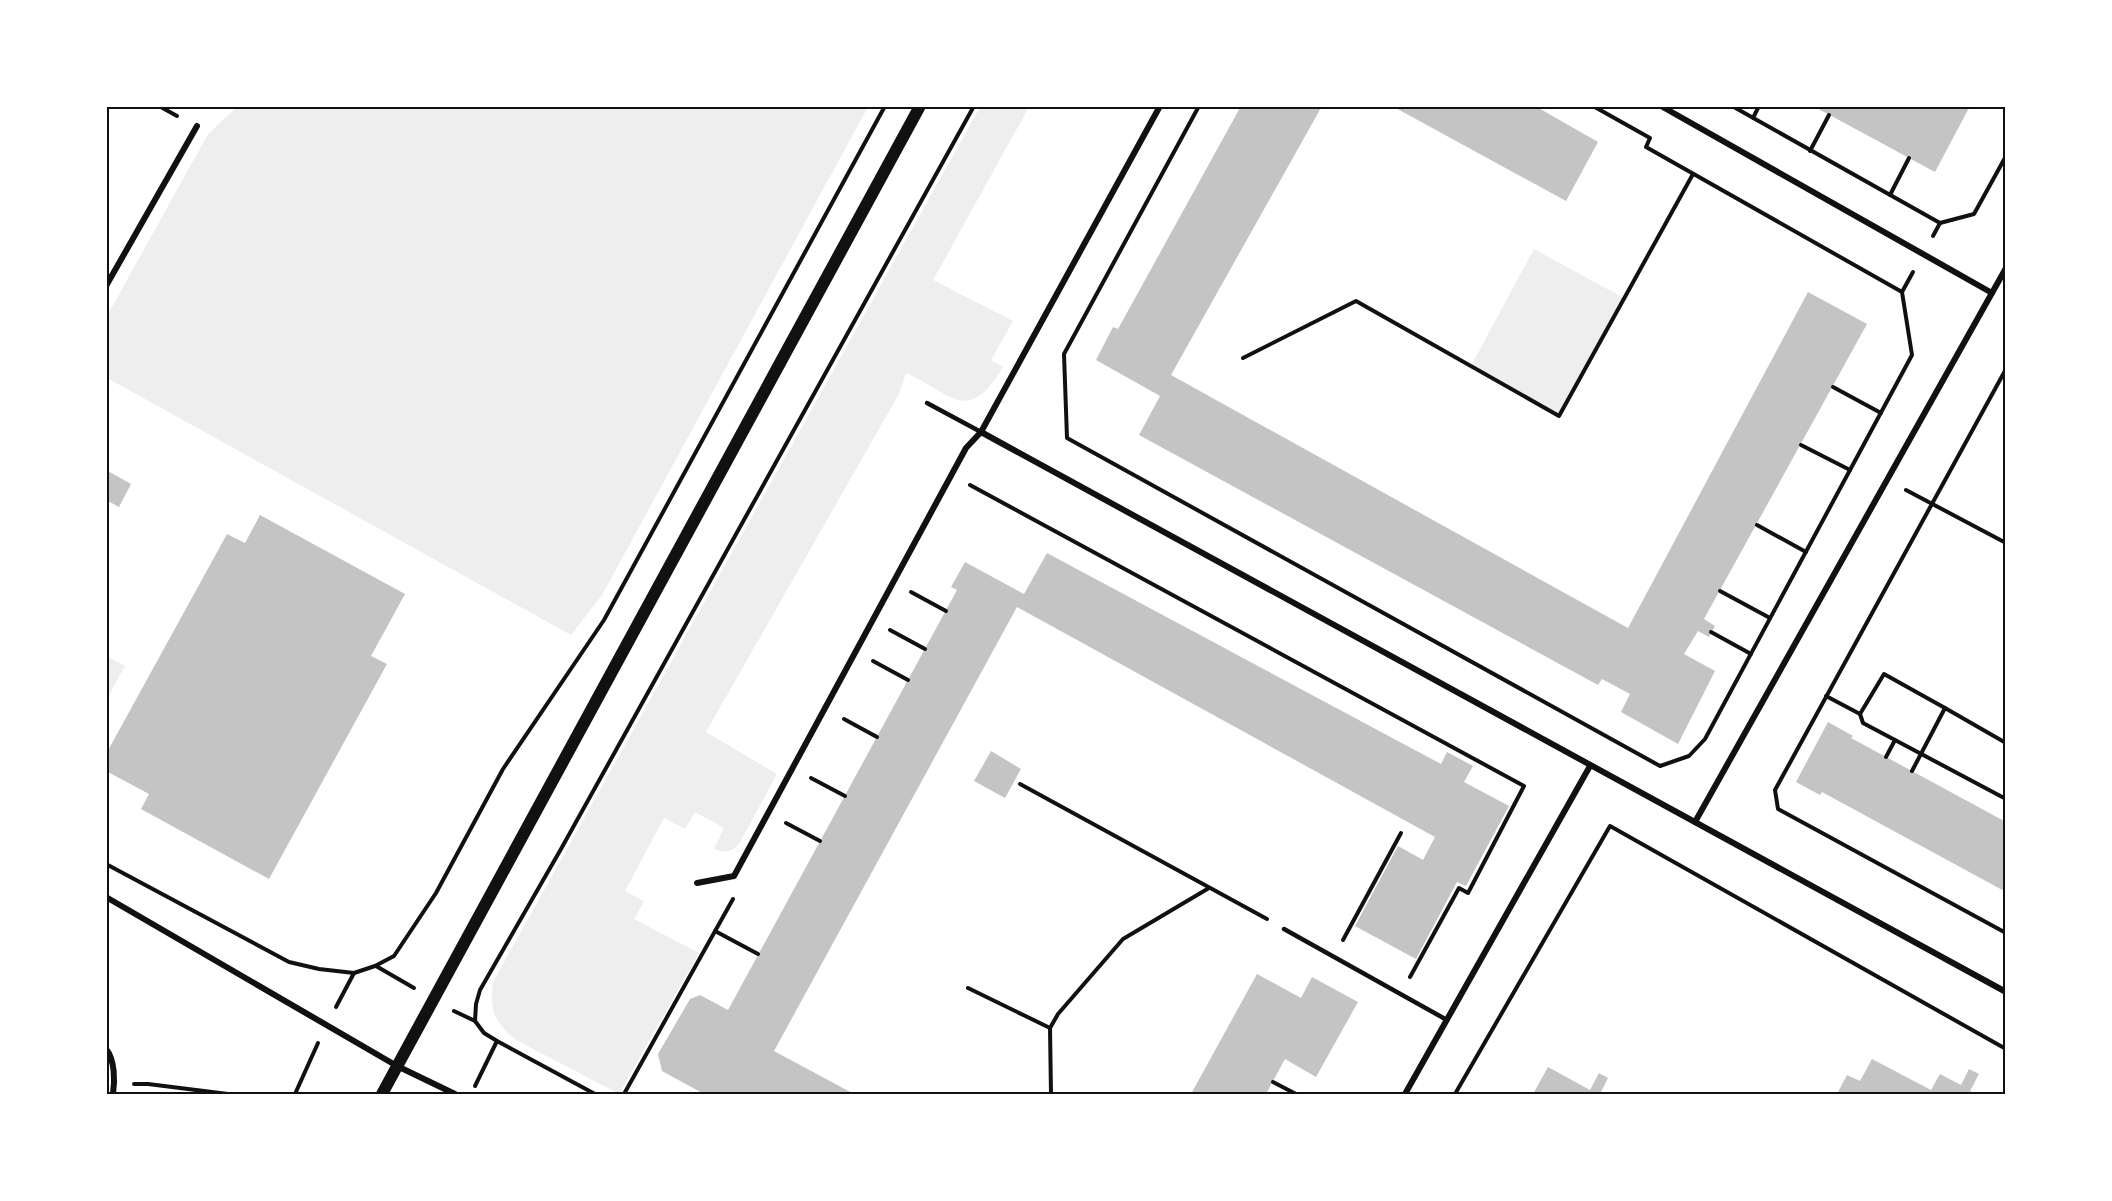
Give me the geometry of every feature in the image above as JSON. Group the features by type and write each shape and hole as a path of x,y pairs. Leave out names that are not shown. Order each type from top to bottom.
{"main road":[{"path":"382,1095 920,106"}],"street":[{"path":"697,883 734,876 966,448 981,432 1160,106"},
{"path":"1661,106 1992,293"},
{"path":"106,286 197,126"},
{"path":"1695,822 2006,268"},
{"path":"981,432 2006,993"},
{"path":"1405,1095 1590,766"},
{"path":"106,897 397,1066 455,1095"},
{"path":"106,1049 110,1054 115,1083 113,1095"}],"lane":[{"path":"927,403 981,432"},
{"path":"1284,929 1447,1020"}],"path":[{"path":"106,864 289,962 319,969 354,973 394,956 436,893 503,769 604,620 885,106"},
{"path":"595,1095 484,1033 475,1022 480,990 561,849 974,106"},
{"path":"1199,106 1064,354 1067,438 1660,766 1689,756 1705,739 1912,355 1902,292 1646,147 1650,138 1593,106"},
{"path":"1732,106 1940,223 1974,214 2006,156"},
{"path":"1753,118 1759,106"},
{"path":"1810,151 1829,115"},
{"path":"1890,195 1909,158"},
{"path":"1243,358 1356,301 1559,416 1693,174"},
{"path":"2006,369 1775,790 1778,809 2006,933"},
{"path":"1833,387 1881,413"},
{"path":"1801,445 1850,470"},
{"path":"1887,480 2006,543"},
{"path":"964,488 971,485 1524,786 1468,893 1459,888 1401,994"},
{"path":"1756,525 1806,552"},
{"path":"905,588 945,611"},
{"path":"1720,591 1770,618"},
{"path":"884,627 925,649"},
{"path":"1711,632 1751,654"},
{"path":"867,658 908,680"},
{"path":"1860,714 1884,674 2006,742"},
{"path":"1826,696 1860,714 1863,723 2006,800"},
{"path":"1912,771 1945,708"},
{"path":"835,714 877,737"},
{"path":"1886,757 1895,740"},
{"path":"802,774 845,796"},
{"path":"1020,784 1284,929"},
{"path":"778,819 820,841"},
{"path":"1455,1095 1610,826 2006,1048"},
{"path":"1334,957 1401,833"},
{"path":"1051,1095 1050,1028 1058,1014 1123,939 1209,888"},
{"path":"624,1095 738,890"},
{"path":"715,931 758,954"},
{"path":"968,988 1050,1028"},
{"path":"471,1095 497,1041"},
{"path":"295,1095 308,1066"},
{"path":"1273,1082 1296,1095"},
{"path":"115,1083 148,1084 228,1095"}],"shaded area":[{"path":"238,106 868,107 602,595 571,635 107,378 107,316 208,134"},
{"path":"980,107 1029,107 933,280 1013,321 991,360 1003,367 979,396 969,400 959,400 948,396 906,373 899,394 706,732 777,774 739,844 730,851 714,849 724,828 695,812 685,829 664,818 625,891 644,901 634,919 699,953 619,1094 516,1040 495,1015 492,1000 493,982"},
{"path":"1534,249 1624,298 1559,416 1471,366"},
{"path":"107,656 125,666 107,699"}],"building":[{"path":"1241,106 1322,106 1171,375 1628,628 1808,292 1867,324 1704,619 1715,626 1709,637 1698,631 1684,654 1715,671 1678,744 1621,712 1630,694 1602,679 1598,685 1139,435 1160,396 1096,360 1113,327 1118,329"},
{"path":"1392,106 1535,106 1598,142 1566,201"},
{"path":"1813,106 1970,106 1935,172"},
{"path":"106,470 131,484 119,507 106,500"},
{"path":"260,515 405,594 371,656 387,664 269,879 141,809 149,794 106,771 106,754 227,534 245,543"},
{"path":"1047,553 1441,764 1447,752 1473,766 1464,782 1509,806 1466,886 1457,882 1416,959 1355,926 1398,846 1423,860 1435,837 1017,607 774,1051 854,1094 704,1094 662,1071 658,1054 690,999 700,995 728,1010 957,590 951,587 965,562 1024,594"},
{"path":"1828,722 1853,736 1851,738 2006,822 2006,892 1822,792 1820,795 1796,782"},
{"path":"991,751 1021,769 1005,798 974,781"},
{"path":"1257,974 1301,998 1312,977 1358,1002 1316,1077 1285,1059 1266,1094 1191,1094"},
{"path":"1872,1059 1931,1090 1940,1074 1961,1085 1969,1069 1979,1074 1970,1091 1977,1094 1837,1094 1847,1075 1860,1081"},
{"path":"1548,1067 1590,1090 1599,1073 1608,1078 1600,1094 1533,1094"}]}
